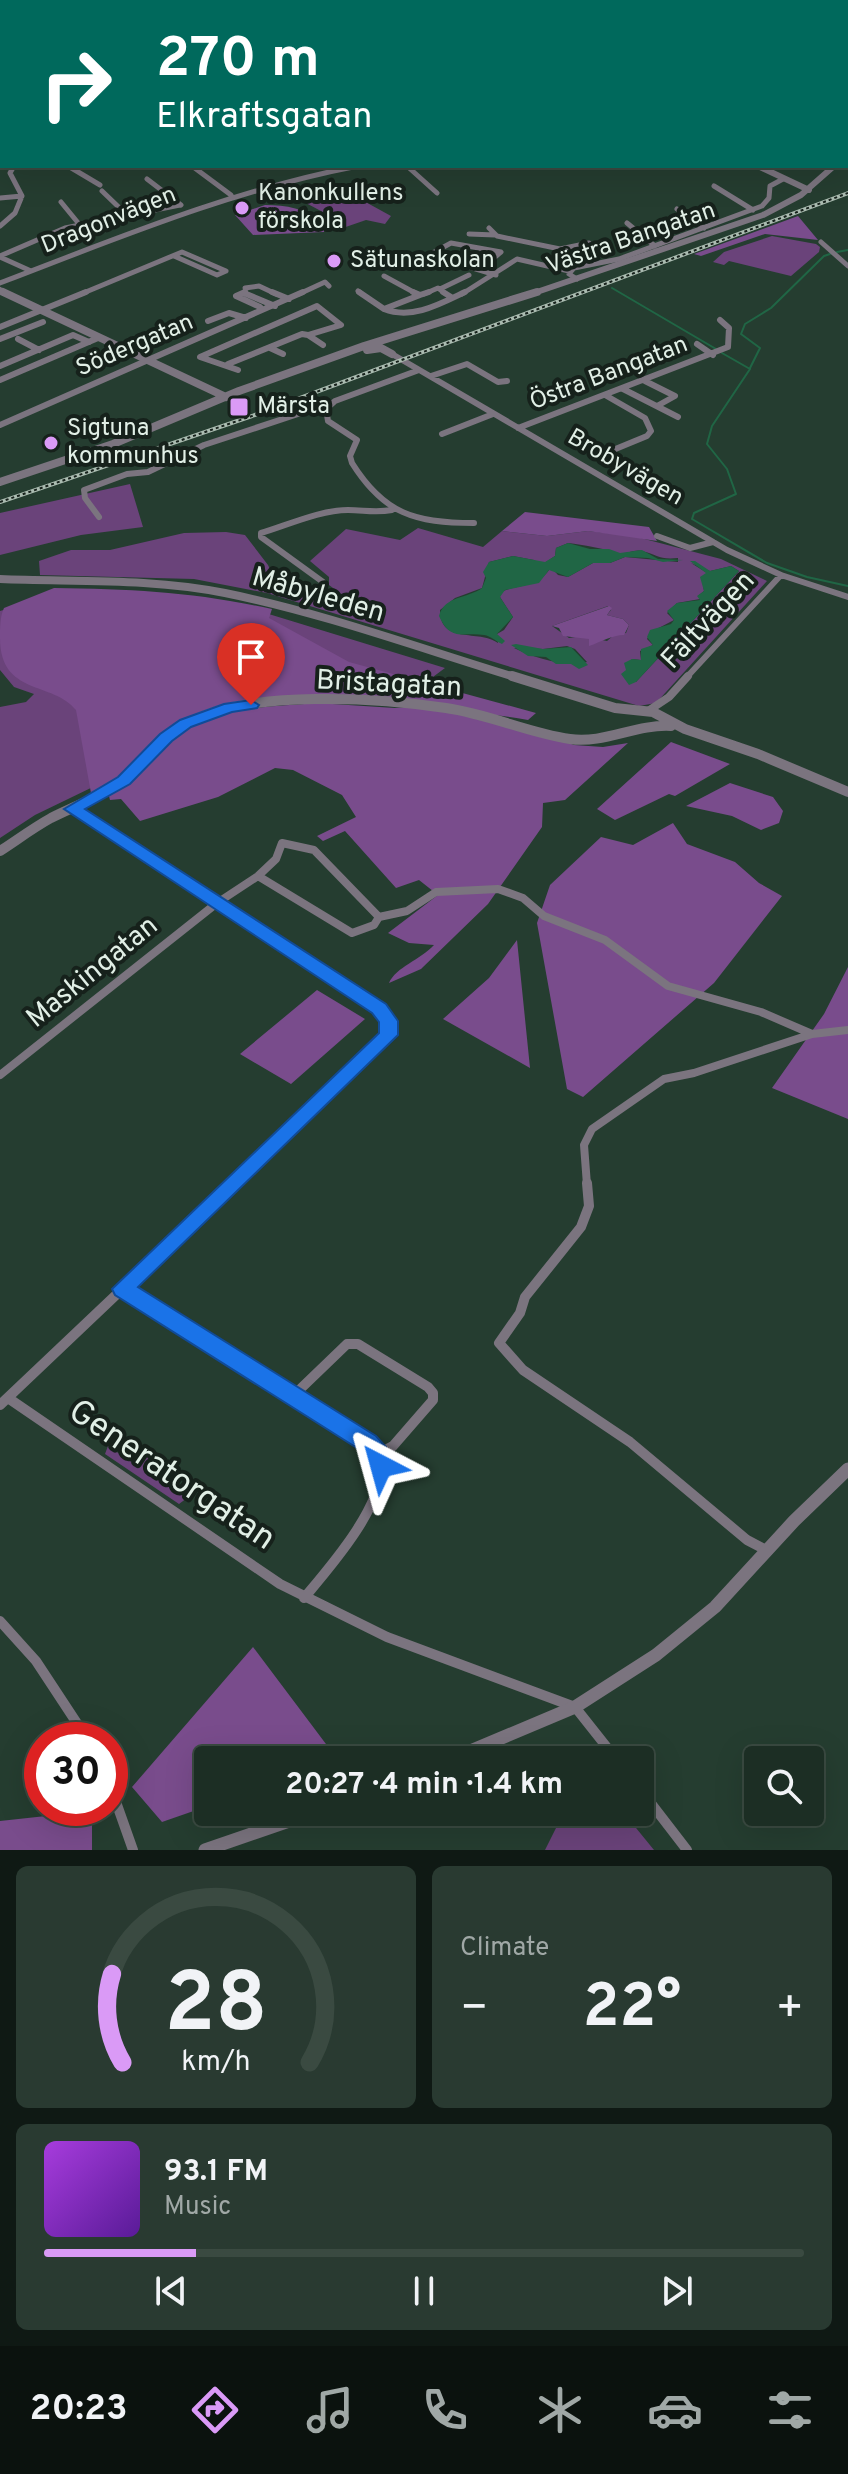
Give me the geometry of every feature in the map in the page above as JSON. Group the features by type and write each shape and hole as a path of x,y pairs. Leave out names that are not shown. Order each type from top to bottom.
{"street":[{"path":"0,226 15,213 22,196 10,173 13,168"},
{"path":"71,168 101,188 129,217"},
{"path":"195,168 231,195"},
{"name":"Dragonvägen","path":"0,283 189,208 278,182 348,168"},
{"path":"409,168 437,193"},
{"path":"762,168 809,190"},
{"name":"Västra Bangatan","path":"350,351 388,346 428,327 763,215 809,190 832,168"},
{"path":"147,179 180,205 189,208"},
{"path":"358,291 384,309 401,314 451,297 496,275 517,259 569,271 619,259 766,204 771,184 783,179"},
{"path":"714,186 753,210"},
{"path":"0,198 22,196"},
{"path":"61,202 79,224"},
{"path":"0,256 36,237 79,224 180,205"},
{"path":"675,218 682,211 704,228"},
{"path":"626,235 634,227 655,246"},
{"path":"489,228 495,235"},
{"path":"469,234 495,235 560,249 589,243"},
{"path":"821,242 848,266"},
{"path":"482,268 501,252 451,243 429,255 475,269 482,268 496,275"},
{"path":"560,249 581,266"},
{"path":"0,327 177,254 226,271 217,275 177,254"},
{"path":"575,260 600,255"},
{"path":"0,256 32,271"},
{"path":"569,271 577,279"},
{"path":"384,309 469,275"},
{"path":"384,276 420,295"},
{"name":"Södergatan","path":"0,425 327,284"},
{"path":"260,307 236,296 246,289 259,286 287,300"},
{"path":"246,289 275,306"},
{"path":"440,289 451,297"},
{"path":"0,290 98,338 230,396"},
{"path":"308,335 341,325 317,306 200,357 219,366 228,364 302,334 323,345"},
{"path":"208,321 226,313 246,318"},
{"path":"697,344 717,352 728,347 729,328 720,320"},
{"path":"0,339 43,322"},
{"path":"0,366 73,335 89,342"},
{"path":"2,378 98,338"},
{"path":"18,339 39,350"},
{"name":"Västra Bangatan","path":"0,484 115,447 230,396 350,351 388,346"},
{"name":"Brobyvägen","path":"373,349 388,346 419,370 713,542 781,575 848,597"},
{"path":"270,348 283,354"},
{"name":"Västra Bangatan","path":"230,396 373,349"},
{"name":"Östra Bangatan","path":"518,428 717,352"},
{"path":"228,364 238,370"},
{"path":"431,376 467,364 498,382 507,381"},
{"path":"99,517 85,498 84,490 127,474 148,472 204,445 310,410 327,408 350,395 419,370"},
{"path":"644,380 675,396 657,406"},
{"path":"622,389 678,417"},
{"path":"596,457 647,436 651,431 645,418 605,395"},
{"path":"327,408 328,421 357,440 348,456 355,469 373,494 392,510 426,521 474,523"},
{"path":"442,434 493,414"},
{"path":"323,582 261,537 261,533 335,512 348,510 372,514 392,510"},
{"path":"657,536 690,548 713,542"},
{"name":"Fältvägen","path":"656,721 669,697 781,575"},
{"name":"Måbyleden","path":"0,579 166,585 239,595 685,729 758,754 848,792"},
{"name":"Fältvägen","path":"640,716 669,697"},
{"name":"Bristagatan","path":"0,851 42,824 124,780 166,737 185,724 240,706 336,701 422,705 503,719 571,739 594,741 656,721"},
{"path":"623,734 640,716"},
{"path":"4,1402 389,1035 388,1021 379,1009 73,809"},
{"name":"Maskingatan","path":"0,1075 217,903 258,876 276,859 282,843 300,844 314,850 379,917"},
{"path":"258,876 352,933 374,925 379,917 407,911 436,892 498,889 523,898 544,916 605,940 668,986 761,1012 812,1034"},
{"path":"768,1551 747,1540 635,1444 527,1373 504,1353 499,1343 520,1313 525,1297 581,1227 589,1206 584,1145 592,1129 664,1079 694,1073 812,1034 848,1030"},
{"path":"122,1289 368,1443 378,1454 379,1478 357,1527 304,1598"},
{"path":"293,1396 347,1344 358,1344 428,1387 433,1393 433,1400 393,1446 378,1454"},
{"name":"Generatorgatan","path":"4,1402 304,1598 387,1637 575,1707"},
{"path":"482,1746 575,1707 656,1655 715,1607 848,1469"},
{"path":"0,1621 41,1668 76,1722"},
{"path":"575,1707 606,1746"},
{"path":"654,1807 687,1850"},
{"path":"125,1826 133,1850"},
{"path":"205,1850 274,1826"}],"shaded area":[{"path":"276,187 351,194 391,216 385,224 366,220 337,230 334,218"},
{"path":"265,205 295,208 317,216 324,220 324,232 253,235 235,215"},
{"path":"798,216 818,240 765,234 701,256 694,254"},
{"path":"772,236 816,244 820,247 819,252 791,276 729,261 724,265 713,262 724,252"},
{"path":"130,484 143,527 81,535 0,555 0,513"},
{"path":"525,512 649,527 657,541 588,531 547,536 502,531"},
{"path":"418,528 483,547 502,531 547,536 588,531 633,536 721,559 767,581 656,703 639,706 267,593 194,579 40,575 39,561 71,550 110,550 184,533 226,532 245,535 268,565 279,589 356,609 356,605 329,585 329,577 310,561 346,529 400,540","holes":["568,543 620,553 639,551 662,558 678,558 678,562 625,557 610,563 593,563 568,577 558,575 546,562 555,556 556,548","513,556 534,560 549,570 533,583 501,592 500,597 513,617 497,634 498,643 453,632 446,628 440,610 455,598 482,588 489,562","691,563 710,571 731,566 739,571 636,682 626,667 632,659 641,660 640,651 653,645 647,639 651,632 674,620 667,613 677,603 700,599 698,596 704,591 702,580 707,573","608,606 611,610 607,615 623,619 629,625 626,633 614,635 607,641 582,636 569,638 552,626","567,646 575,649 587,662 550,661 514,648"]},
{"path":"568,543 620,553 642,550 658,559 683,560 663,562 625,557 610,563 593,563 568,577 549,570 539,583 505,590 500,597 513,617 497,634 505,641 502,644 486,636 453,633 443,624 439,616 446,604 482,588 486,578 483,572 489,562 513,556 545,562 555,556 556,548"},
{"path":"690,561 710,571 731,566 739,571 636,682 629,685 621,674 626,670 624,663 632,659 641,660 641,649 653,645 647,637 650,630 671,624 674,620 667,611 677,603 700,600 697,596 704,591 700,577 706,573"},
{"path":"54,588 164,592 272,609 269,618 349,662 536,713 528,720 453,710 329,701 280,700 232,704 209,710 173,727 117,778 91,793 76,710 66,701 18,679 2,657 0,630 4,608"},
{"path":"54,595 239,605 445,668 410,694 334,689 188,709 97,785 35,815 0,838 0,707 26,702 34,694 14,687 0,670 0,611"},
{"path":"609,606 612,608 607,615 623,619 629,625 624,635 589,646 589,639 563,636 559,628 552,626"},
{"path":"511,645 543,649 571,647 588,665 579,669 571,664 556,664 546,657 528,656"},
{"path":"317,703 395,708 424,706 530,729 574,745 603,747 628,743 565,800 543,803 542,827 488,904 421,969 389,983 397,972 434,945 409,943 388,933 438,895 419,880 396,888 345,831 323,841 317,836 356,817 342,795 293,770 275,768 218,797 140,821 121,799 110,800 109,796 160,749 194,725 227,713"},
{"path":"671,742 730,764 675,796 669,794 615,820 597,809"},
{"path":"730,783 773,797 783,811 779,823 761,830 732,816 686,806"},
{"path":"673,823 687,844 735,862 759,883 782,896 714,983 583,1097 567,1089 537,923 550,885 601,837 633,845"},
{"path":"517,940 530,1068 443,1019 489,978"},
{"path":"848,967 848,1119 772,1088 824,1014"},
{"path":"317,990 365,1019 291,1084 240,1054"},
{"path":"108,1446 133,1463 144,1453 166,1468 157,1479 181,1495 185,1492 191,1495 179,1504 105,1454"},
{"path":"253,1647 327,1746 194,1746 194,1811 162,1822 132,1787"},
{"path":"24,1818 24,1826 92,1826 92,1850 0,1850 0,1821"},
{"path":"557,1826 634,1826 654,1850 545,1850"}],"waterway":[{"path":"837,252 848,250"},
{"path":"750,368 760,348 741,334 745,324 771,308 824,256 830,254"},
{"path":"612,288 716,349"},
{"path":"722,353 750,369 712,426 707,444 727,469 736,494 694,513 692,519 767,563 807,577 848,586"}],"railway":[{"path":"0,502 252,416 848,193"}],"place":[{"name":"Kanonkullens förskola","path":"242,208"},
{"name":"Sätunaskolan","path":"334,261"},
{"name":"Märsta","path":"239,407"},
{"name":"Sigtuna kommunhus","path":"51,443"}],"route":[{"path":"251,705 229,708 185,724 166,737 124,780 73,809 379,1009 388,1021 389,1035 122,1289 368,1443 378,1454 381,1466"}]}
